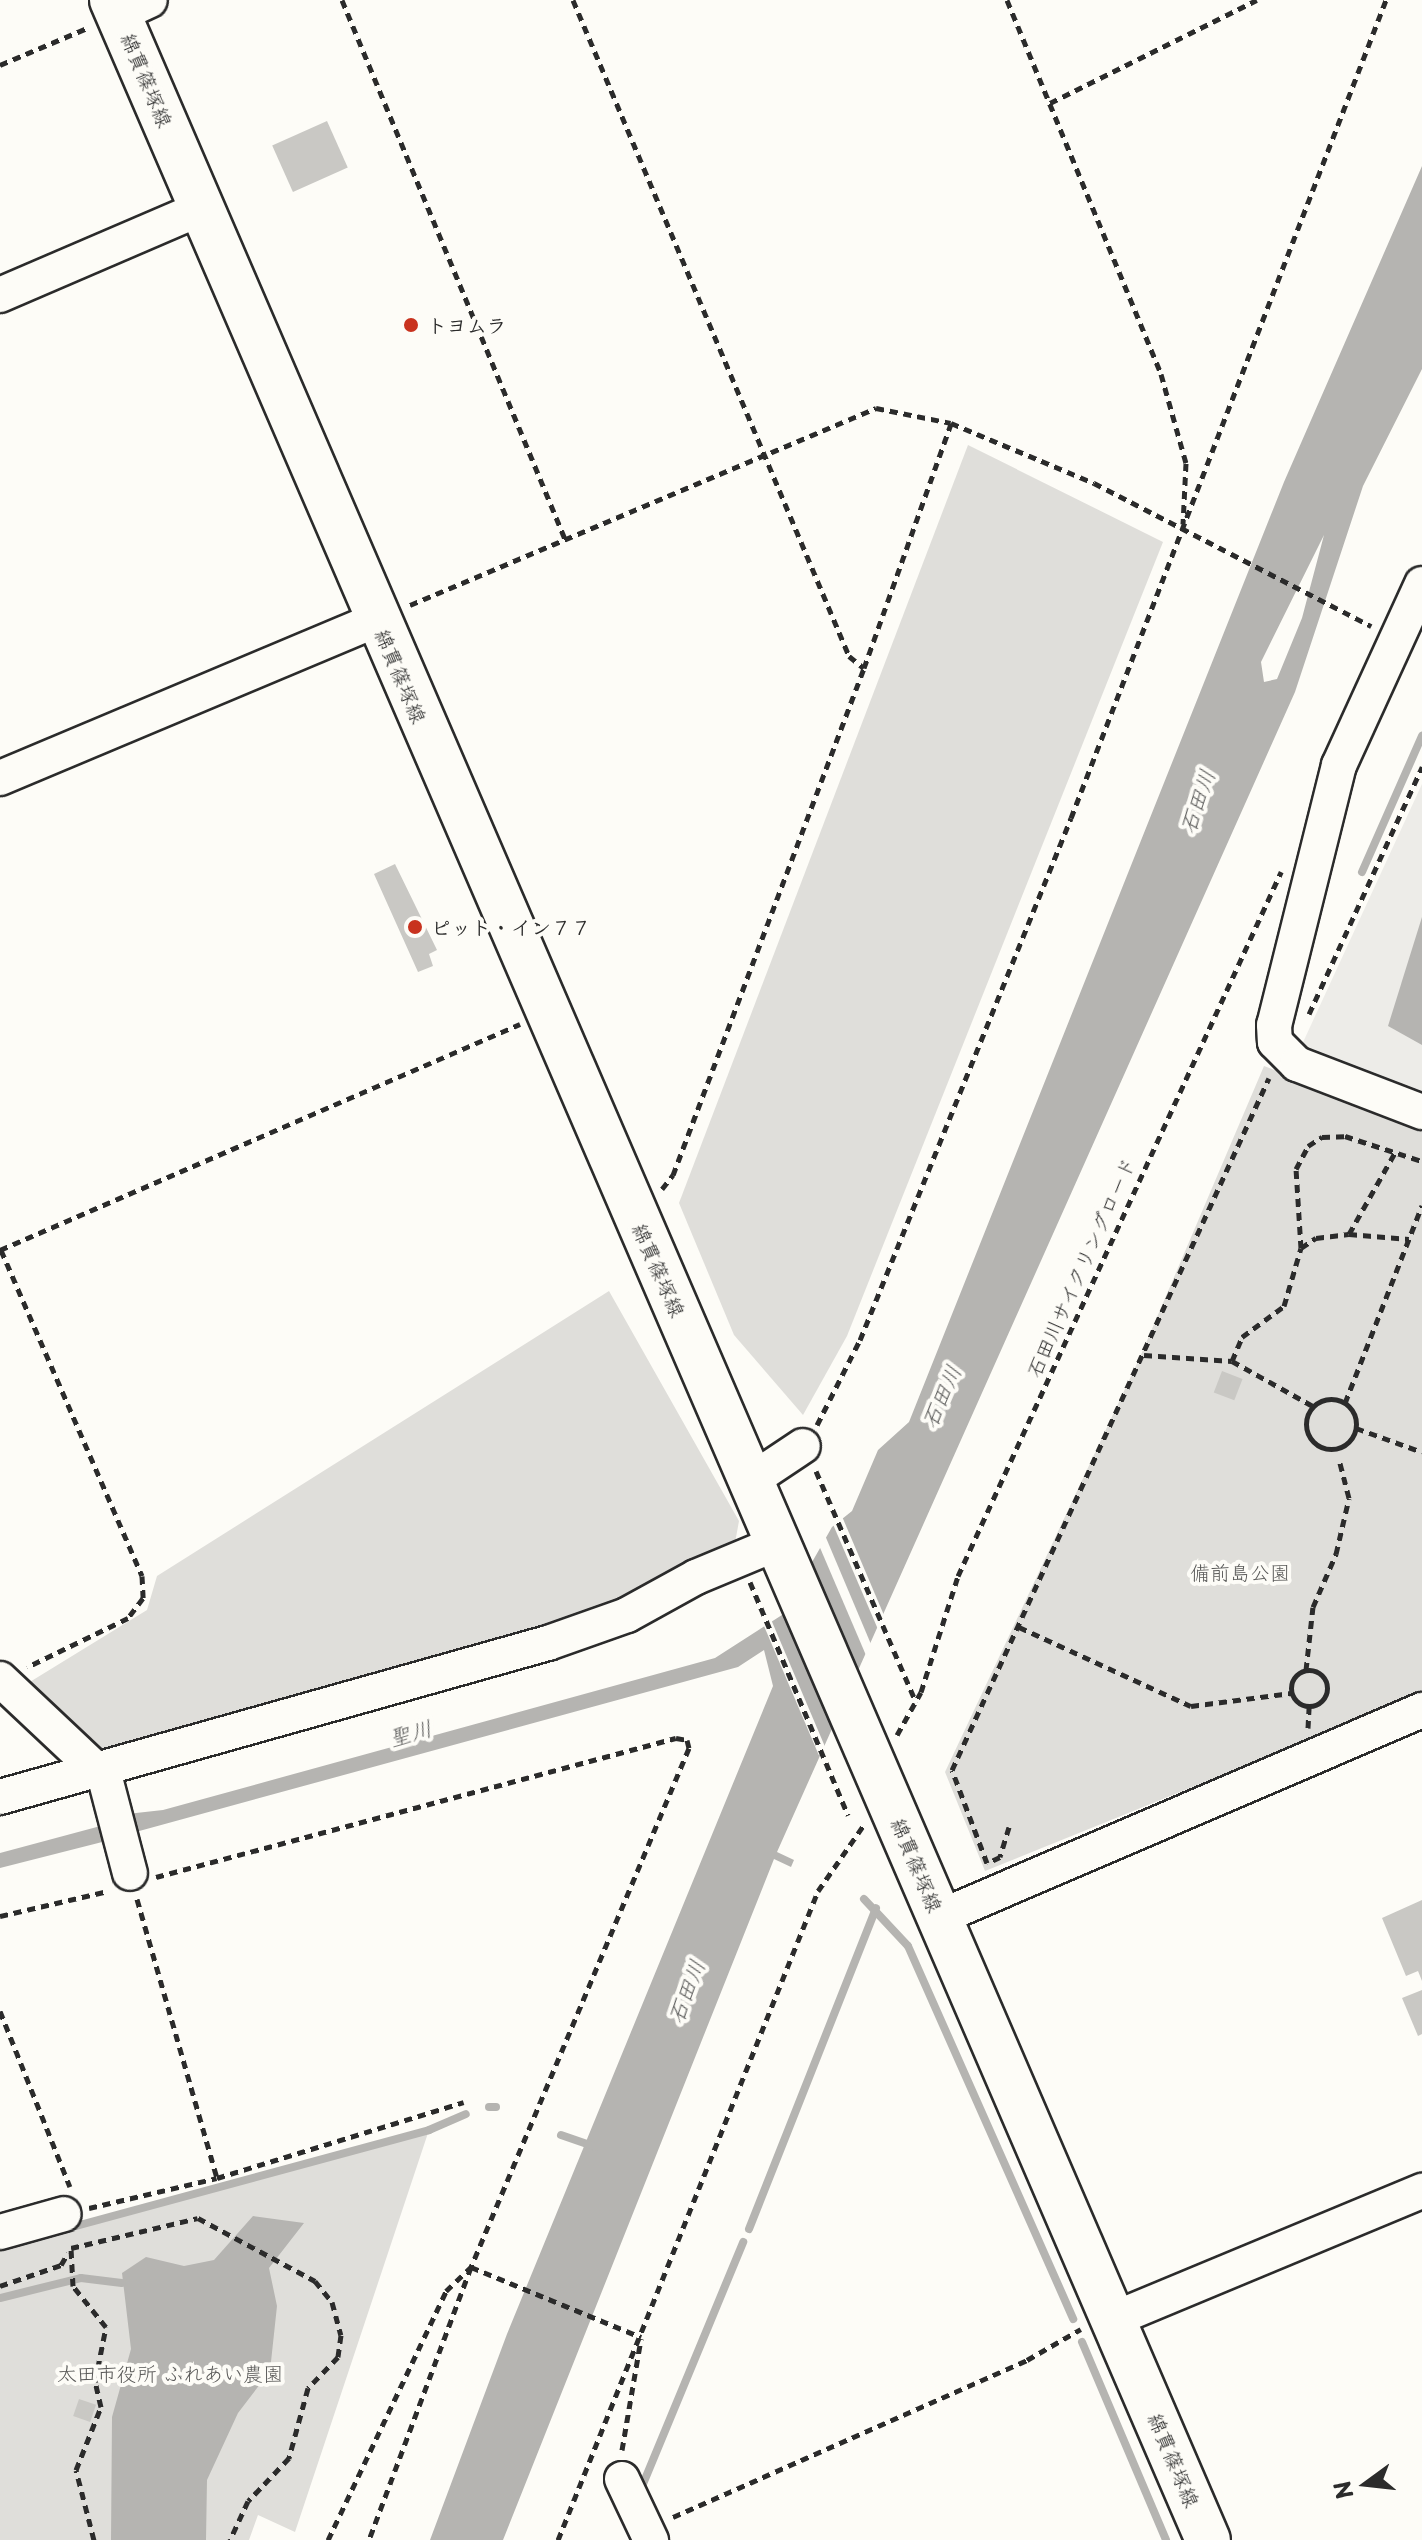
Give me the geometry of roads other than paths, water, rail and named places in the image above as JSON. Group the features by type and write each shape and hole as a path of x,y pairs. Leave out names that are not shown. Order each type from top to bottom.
{"main road":[{"name":"綿貫篠塚線","path":"127,5 202,208 395,612 546,1013 782,1549 880,1746 940,1917 1208,2540"}],"street":[{"path":"0,295 202,208"},
{"path":"1422,584 1331,790 1277,1005 1275,1042 1286,1052 1422,1112"},
{"path":"0,778 395,612"},
{"path":"752,1480 807,1453"},
{"path":"0,1797 100,1772 548,1643 627,1615 696,1577 782,1549"},
{"path":"4,1683 100,1772 132,1879"},
{"path":"940,1917 1422,1710"},
{"path":"1114,2319 1422,2191"},
{"path":"0,2232 72,2212"},
{"path":"622,2479 649,2534"}],"water":[{"name":"石田川","path":"1422,166 1422,369 1363,486 1295,692 777,1852 794,1860 791,1867 774,1859 503,2540 430,2540 507,2334 773,1686 764,1650 738,1667 132,1833 127,1814 163,1810 715,1658 782,1615 832,1527 852,1511 878,1450 909,1422 1284,482","holes":["1324,535 1302,618 1277,679 1264,682 1261,662"]},
{"path":"1422,917 1422,1045 1388,1026"},
{"path":"108,1824 114,1839 0,1868 0,1853"},
{"path":"253,2216 304,2223 269,2268 277,2306 270,2371 238,2413 207,2480 206,2540 111,2540 112,2417 131,2349 122,2273 146,2257 184,2266 214,2260"}],"waterway":[{"path":"1362,872 1422,736"},
{"path":"864,1899 908,1946 1073,2319"},
{"path":"749,2229 876,1908"},
{"path":"489,2107 496,2107"},
{"path":"76,2226 429,2130 466,2114"},
{"path":"561,2135 595,2147"},
{"path":"643,2484 743,2242"},
{"path":"0,2298 81,2278 122,2283"},
{"path":"1082,2342 1166,2540"}],"place":[{"name":"トヨムラ","path":"411,325"},
{"name":"ピット・イン７７","path":"415,927"}],"park label":[{"name":"備前島公園","path":"1240,1572"},
{"name":"太田市役所 ふれあい農園","path":"170,2373"}],"water label":[{"name":"聖川","path":"410,1732"}]}
